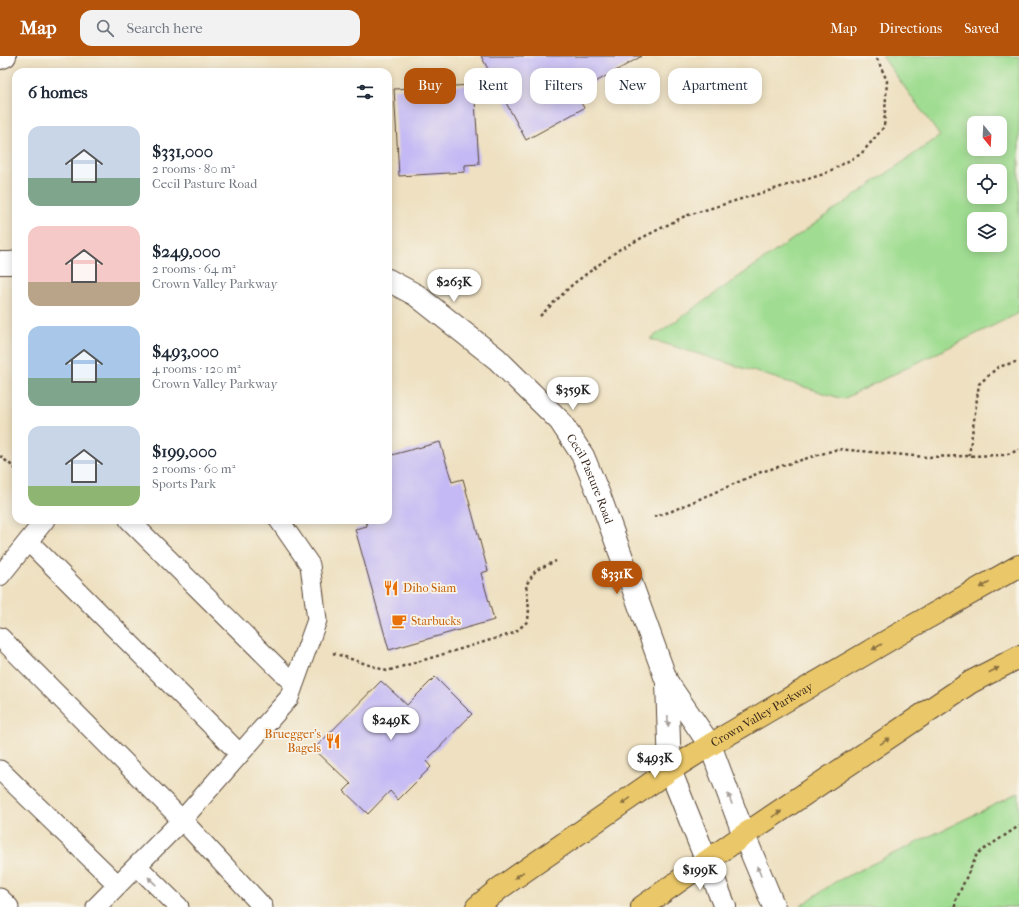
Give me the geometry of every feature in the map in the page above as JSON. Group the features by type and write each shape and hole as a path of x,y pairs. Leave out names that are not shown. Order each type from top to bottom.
{"main road":[{"name":"Crown Valley Parkway","path":"477,907 500,888 670,770 911,627 1019,566"},
{"path":"642,907 744,835 971,682 1019,657"}],"street":[{"path":"0,58 5,56"},
{"name":"Cecil Pasture Road","path":"392,282 416,295 497,359 560,421 583,456 600,497 667,682 710,745 744,835 774,907"},
{"name":"Cecil Pasture Road","path":"667,682 670,770 725,907"}],"lane":[{"path":"0,576 42,524"},
{"path":"134,524 294,684"},
{"path":"96,907 182,820 289,698 317,620 310,565 282,524"},
{"path":"28,541 240,754"},
{"path":"0,638 182,820 263,907"},
{"path":"0,770 118,885"},
{"path":"137,866 173,901"},
{"path":"0,898 9,907"}],"path":[{"path":"540,316 573,284 620,249 685,216 824,174 860,154 884,127 888,82 876,56"},
{"path":"969,456 979,384 998,368 1019,361"},
{"path":"654,517 672,512 761,472 838,449 926,458 1005,455 1019,450"},
{"path":"0,456 12,466"},
{"path":"307,645 387,671 514,632 528,621 529,609 526,585 536,570 556,561"},
{"path":"954,907 977,854 1019,826"}],"green space":[{"path":"882,56 1019,56 1019,313 843,399 650,339 940,136"},
{"path":"1019,793 1019,907 799,907 835,882"}],"building":[{"path":"481,56 642,56 621,68 605,68 605,77 597,81 597,68 530,68 530,104 582,104 584,108 526,140 507,104 522,104 522,68 487,68"},
{"path":"456,86 464,86 464,104 475,104 479,164 465,165 465,172 399,176 394,89 404,88 404,104 456,104"},
{"path":"440,442 452,482 463,479 488,571 481,573 494,620 389,650 355,529 367,526 367,524 392,524 392,455"},
{"path":"435,677 472,714 426,761 431,767 398,800 390,791 368,814 344,791 351,784 314,749 381,681 407,705"}],"place":[{"name":"Diho Siam","path":"391,588"},
{"name":"Starbucks","path":"399,621"},
{"name":"Bruegger's Bagels","path":"333,741"}]}
